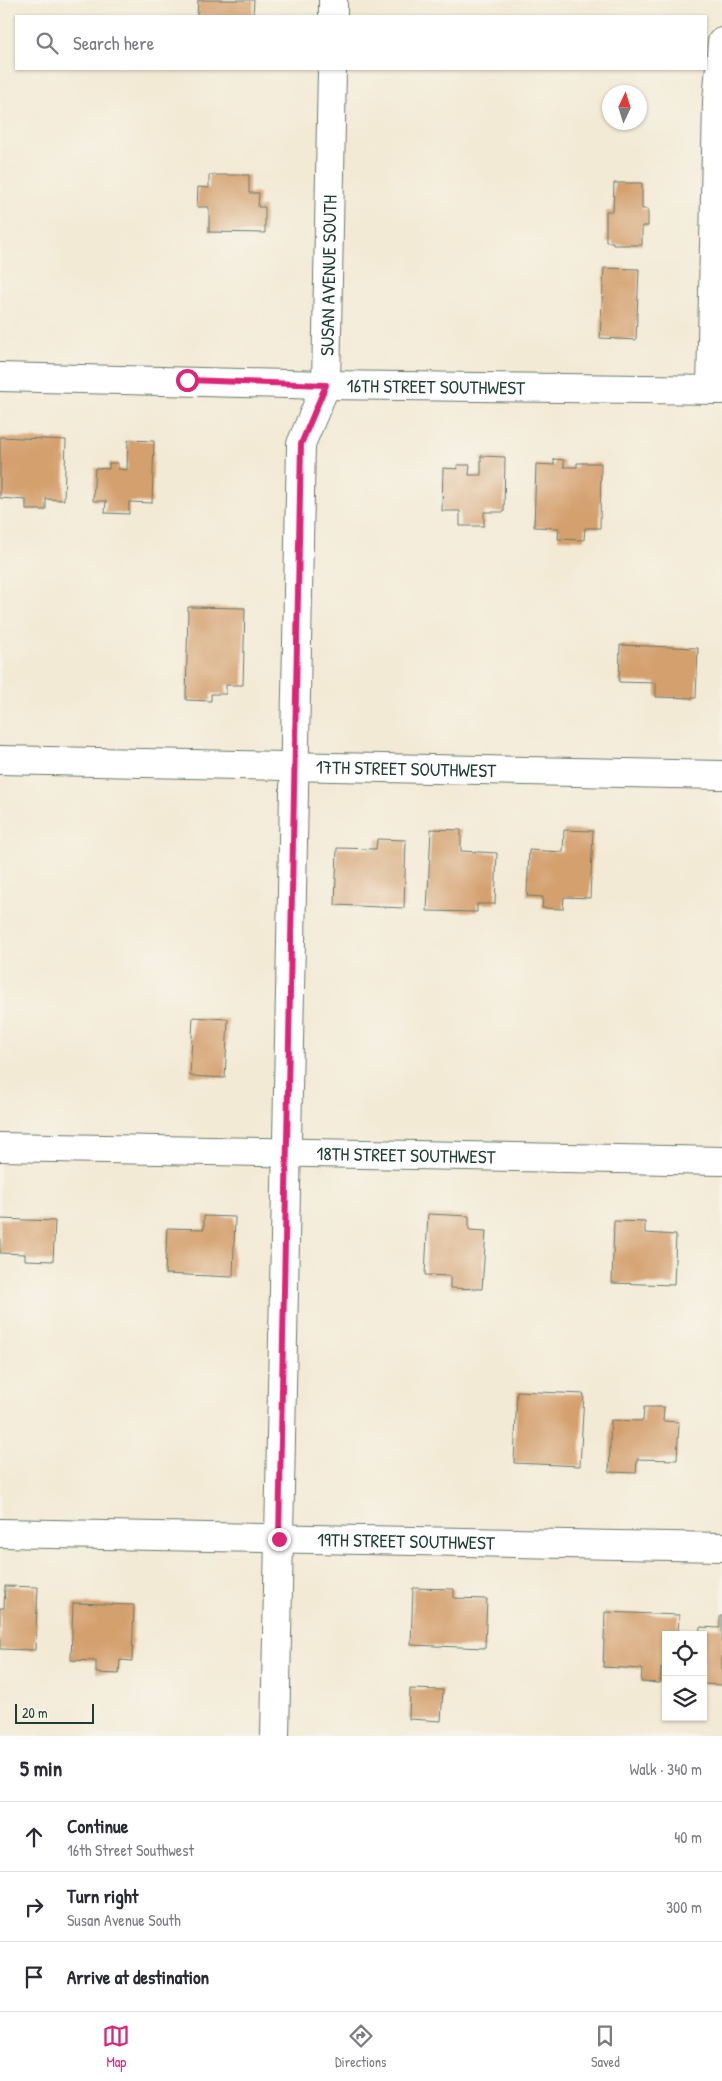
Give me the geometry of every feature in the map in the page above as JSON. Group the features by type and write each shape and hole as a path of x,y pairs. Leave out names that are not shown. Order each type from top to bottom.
{"street":[{"path":"333,0 333,15"},
{"path":"717,389 717,102 722,42"},
{"name":"SUSAN AVENUE SOUTH","path":"275,1736 301,444 326,385 332,70"},
{"name":"16TH STREET SOUTHWEST","path":"0,377 326,385 717,389"},
{"name":"17TH STREET SOUTHWEST","path":"0,760 722,775"},
{"name":"18TH STREET SOUTHWEST","path":"0,1147 722,1161"},
{"name":"19TH STREET SOUTHWEST","path":"0,1533 722,1547"}],"building":[{"path":"198,0 254,0 253,15 197,15"},
{"path":"209,175 249,175 249,193 259,193 258,207 265,207 265,233 209,232 209,207 197,207 198,187 209,188"},
{"path":"614,183 642,183 642,209 648,209 648,226 642,226 642,245 613,245 613,242 606,242 606,211 613,211"},
{"path":"604,268 639,269 636,340 600,338"},
{"path":"0,437 66,440 64,500 46,499 46,510 26,510 26,500 0,498"},
{"path":"128,440 154,441 152,503 129,502 129,514 105,513 106,501 93,501 95,468 109,469 109,463 118,463 118,469 127,470"},
{"path":"481,456 505,457 504,512 484,512 484,526 460,526 460,511 442,511 443,468 458,469 457,465 470,465 469,475 481,475"},
{"path":"554,459 564,460 564,467 577,467 577,463 601,463 600,528 585,528 584,540 558,539 559,528 534,527 536,464 554,465"},
{"path":"188,607 245,608 243,685 226,685 226,694 211,694 211,701 186,700"},
{"path":"620,645 698,648 696,698 656,697 656,683 619,682"},
{"path":"431,829 461,830 461,851 497,853 495,904 477,904 477,912 427,911"},
{"path":"564,830 593,831 590,898 564,897 563,909 542,908 543,897 527,896 529,850 563,852"},
{"path":"377,839 406,840 404,908 335,905 337,848 376,849"},
{"path":"193,1017 228,1019 225,1078 190,1076"},
{"path":"428,1214 469,1216 469,1230 486,1231 482,1289 450,1288 450,1276 425,1275"},
{"path":"204,1216 235,1217 233,1277 165,1274 167,1228 204,1229"},
{"path":"0,1219 55,1221 53,1261 25,1260 25,1254 0,1253"},
{"path":"614,1221 645,1222 645,1233 676,1235 674,1285 612,1283"},
{"path":"517,1391 584,1394 580,1466 514,1463"},
{"path":"644,1407 664,1407 663,1421 679,1422 677,1460 637,1459 636,1473 609,1472 611,1420 643,1421"},
{"path":"5,1586 38,1587 35,1650 0,1649 0,1608 4,1608"},
{"path":"413,1588 454,1589 454,1598 487,1599 485,1648 411,1645"},
{"path":"73,1603 134,1605 132,1661 120,1660 119,1674 96,1673 96,1661 71,1660"},
{"path":"605,1612 679,1615 678,1631 662,1631 660,1683 641,1682 642,1669 603,1667"},
{"path":"720,1616 722,1616 722,1685 707,1684 707,1631 700,1631 700,1627 720,1628"},
{"path":"410,1689 443,1690 441,1721 409,1719"}],"route":[{"path":"187,380 326,385 301,444 279,1539"}]}
